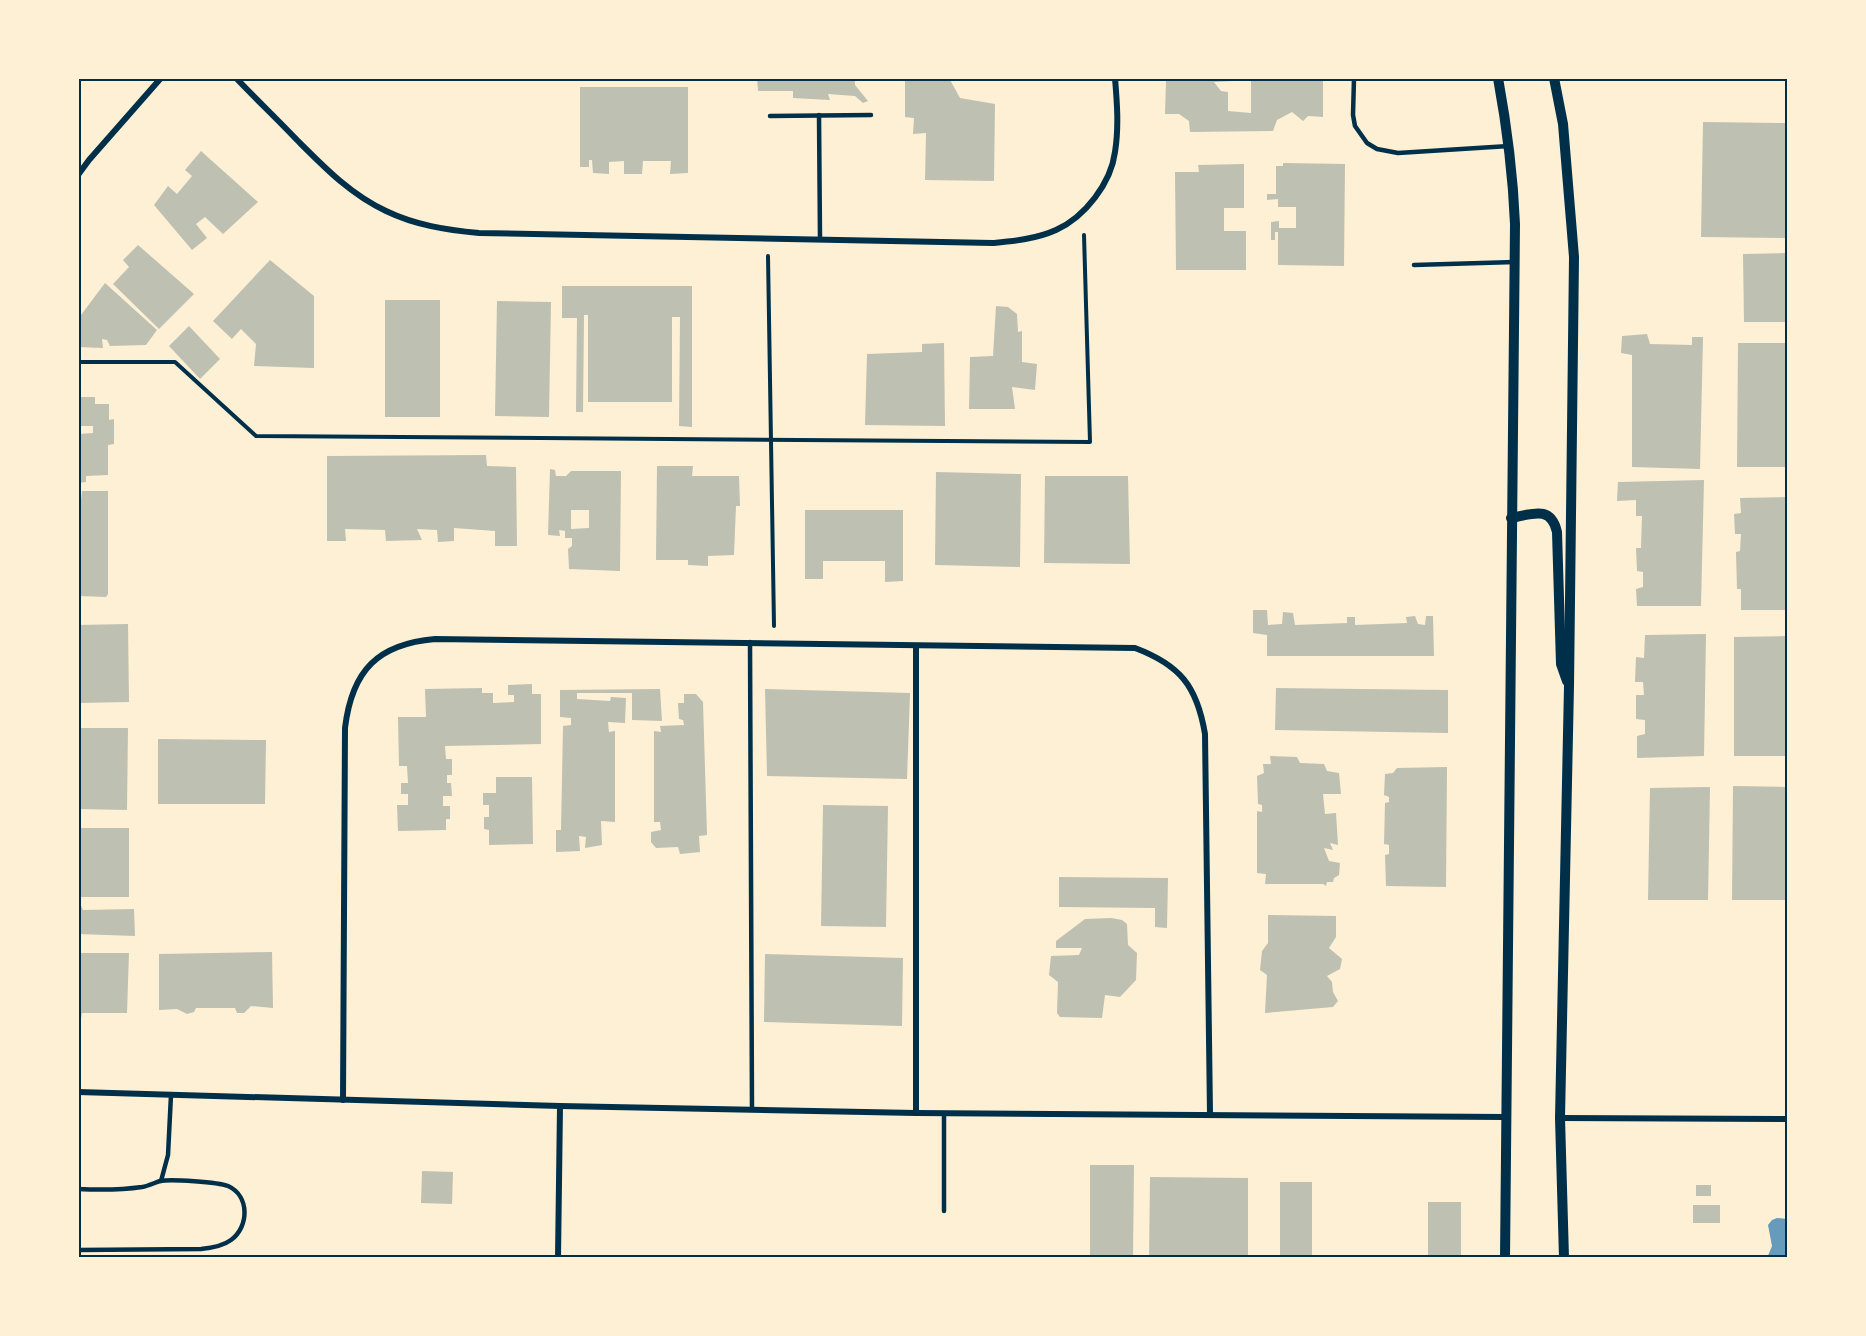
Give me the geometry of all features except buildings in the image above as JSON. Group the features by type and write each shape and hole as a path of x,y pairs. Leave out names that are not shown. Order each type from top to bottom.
{"street":[{"path":"78,175 161,78"},
{"path":"236,78 333,175 358,195 386,211 446,230 479,233 993,243 1026,240 1057,230 1084,210 1104,184 1115,153 1118,110 1115,78"},
{"path":"1498,78 1513,185 1515,262 1505,1258"},
{"path":"1554,78 1563,124 1574,257 1569,686 1560,1118 1564,1258"},
{"path":"1511,518 1540,513 1549,516 1555,523 1561,664 1569,686"},
{"path":"343,1100 345,728 348,704 357,682 371,664 390,649 412,641 435,639 774,642 1135,648 1157,657 1176,671 1191,689 1201,711 1205,734 1210,1114"},
{"path":"916,646 916,1113"},
{"path":"78,1092 944,1114 1505,1117"},
{"path":"558,1258 560,1106"},
{"path":"1560,1118 1788,1119"}],"lane":[{"path":"1354,78 1355,126 1367,143 1377,149 1398,153 1509,146"},
{"path":"819,115 820,239"},
{"path":"770,116 871,115"},
{"path":"1414,265 1515,262"},
{"path":"750,642 752,1110"},
{"path":"161,1181 168,1155 171,1095"},
{"path":"944,1114 944,1211"},
{"path":"78,1189 144,1187 161,1181 205,1182 228,1186 241,1196 246,1213 241,1229 231,1240 201,1250 78,1250"}],"path":[{"path":"78,362 175,362 256,436 1090,442 1084,210"},
{"path":"767,238 774,642"}],"water":[{"path":"1777,1218 1788,1219 1788,1258 1767,1258 1772,1246 1768,1225"}]}
